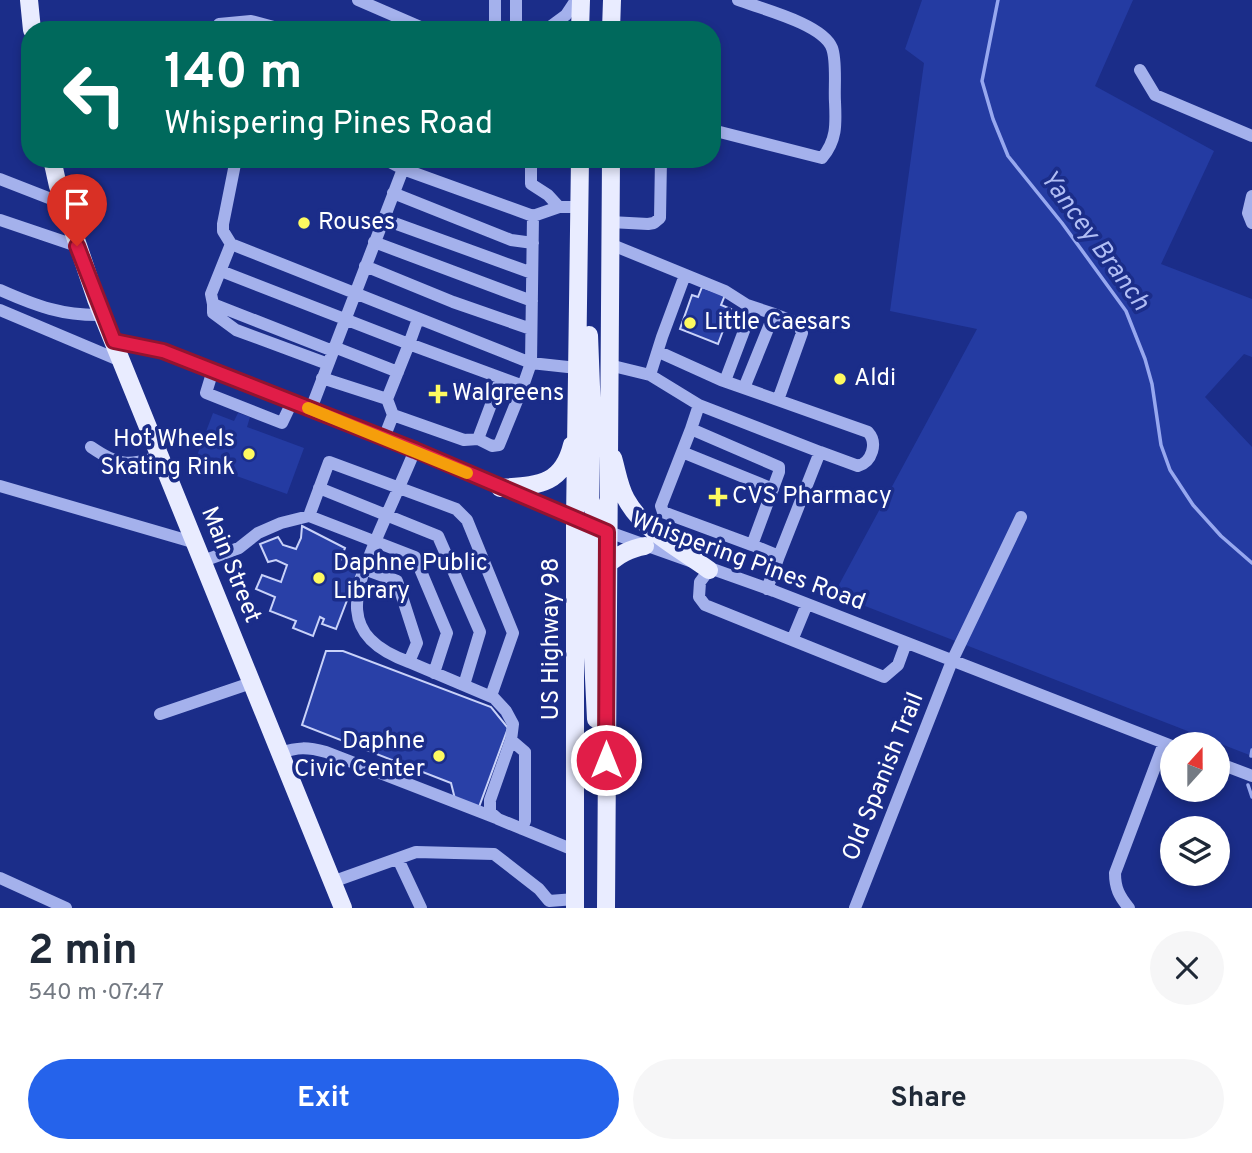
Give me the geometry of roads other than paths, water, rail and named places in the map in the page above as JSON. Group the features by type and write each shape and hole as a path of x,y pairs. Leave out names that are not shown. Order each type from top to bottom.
{"main road":[{"path":"29,0 31,21"},
{"path":"578,0 579,21"},
{"path":"611,21 612,0"},
{"name":"Main Street","path":"54,168 77,246 103,315 343,908"},
{"name":"US Highway 98","path":"575,903 575,520 580,168"},
{"path":"606,908 611,168"},
{"path":"578,266 588,316 592,413 590,499 596,519 607,532"},
{"path":"500,488 543,483 562,471 568,460 576,424"},
{"path":"608,443 625,498 634,511 656,533 709,570"},
{"path":"575,520 586,529 593,550 593,683 606,799"},
{"path":"607,565 620,554 645,547"}],"street":[{"path":"358,0 407,21"},
{"path":"495,0 495,21"},
{"path":"516,0 516,21"},
{"path":"558,21 578,0"},
{"path":"721,132 822,158 831,147 836,131 833,50 824,36 797,22 738,0"},
{"path":"1140,70 1155,94 1252,136"},
{"path":"234,168 223,224 231,244 531,363 577,368"},
{"path":"531,168 531,184 548,195 559,207"},
{"path":"610,222 653,223 660,218 662,168"},
{"path":"310,409 403,169 533,216 559,207 579,208"},
{"path":"0,179 64,204"},
{"path":"393,193 511,240 533,243"},
{"path":"1252,196 1248,213 1252,223"},
{"path":"393,415 464,440 478,439 492,446 499,445 531,363 533,216"},
{"path":"383,219 532,273"},
{"path":"0,220 77,246"},
{"path":"374,242 532,301"},
{"path":"231,244 211,294 213,313 236,330 328,364"},
{"path":"610,244 725,291 753,307 797,323 802,333 778,400"},
{"path":"365,266 453,302 531,329"},
{"path":"220,271 523,386"},
{"path":"650,375 685,275"},
{"path":"0,290 54,311 76,316 103,315"},
{"path":"213,304 398,372"},
{"path":"725,381 753,307"},
{"path":"0,310 121,361"},
{"path":"744,388 774,314"},
{"path":"384,438 393,415 387,399 418,318"},
{"name":"Whispering Pines Road","path":"114,341 163,351 213,370 415,450 575,520 807,604 1160,741"},
{"path":"608,365 650,375 699,405 820,452 858,466 868,461 874,444 868,432 725,381 659,352"},
{"path":"213,370 206,393 282,423 292,402"},
{"path":"322,378 387,399"},
{"path":"478,439 501,378"},
{"path":"699,405 661,506 663,512 779,556"},
{"path":"691,429 776,464 779,472 752,545"},
{"path":"91,446 106,457 128,464 160,457"},
{"path":"415,450 366,563 356,593 357,615 366,635 381,650 491,696 506,711 513,724 511,740 489,800 491,812 499,819"},
{"path":"682,452 773,489"},
{"path":"767,589 820,452"},
{"path":"309,516 329,461 456,509 467,520 513,633 491,696"},
{"path":"0,486 195,542"},
{"path":"319,488 438,536 480,632 464,685"},
{"path":"203,561 239,548 258,533 281,523 309,516 415,557 447,633 434,673"},
{"name":"Old Spanish Trail","path":"855,908 952,661 1021,517"},
{"path":"366,563 367,569 397,581 417,643 409,662"},
{"path":"709,570 700,582 699,597 705,605 793,638 884,677 898,666 906,643"},
{"path":"793,638 807,604"},
{"path":"160,714 251,683"},
{"path":"511,740 525,752 525,821 522,829"},
{"path":"280,754 296,747 326,752 576,851"},
{"path":"1129,908 1119,897 1115,873 1160,763"},
{"path":"1230,768 1252,776"},
{"path":"332,883 416,852 494,854 539,889 546,904 575,903"},
{"path":"398,859 421,908"},
{"path":"0,878 66,908"}],"waterway":[{"name":"Yancey Branch","path":"998,0 982,81 1008,156 1062,223 1126,311 1152,384 1161,445 1170,470 1193,505 1221,536 1252,563"},
{"name":"Yancey Branch","path":"1251,756 1252,750"},
{"name":"Yancey Branch","path":"1248,785 1252,797"}],"place":[{"name":"Rouses","path":"304,223"},
{"name":"Little Caesars","path":"690,323"},
{"name":"Aldi","path":"840,379"},
{"name":"Walgreens","path":"438,394"},
{"name":"Hot Wheels Skating Rink","path":"249,454"},
{"name":"CVS Pharmacy","path":"718,497"},
{"name":"Daphne Public Library","path":"319,578"},
{"name":"Daphne Civic Center","path":"439,756"}]}
